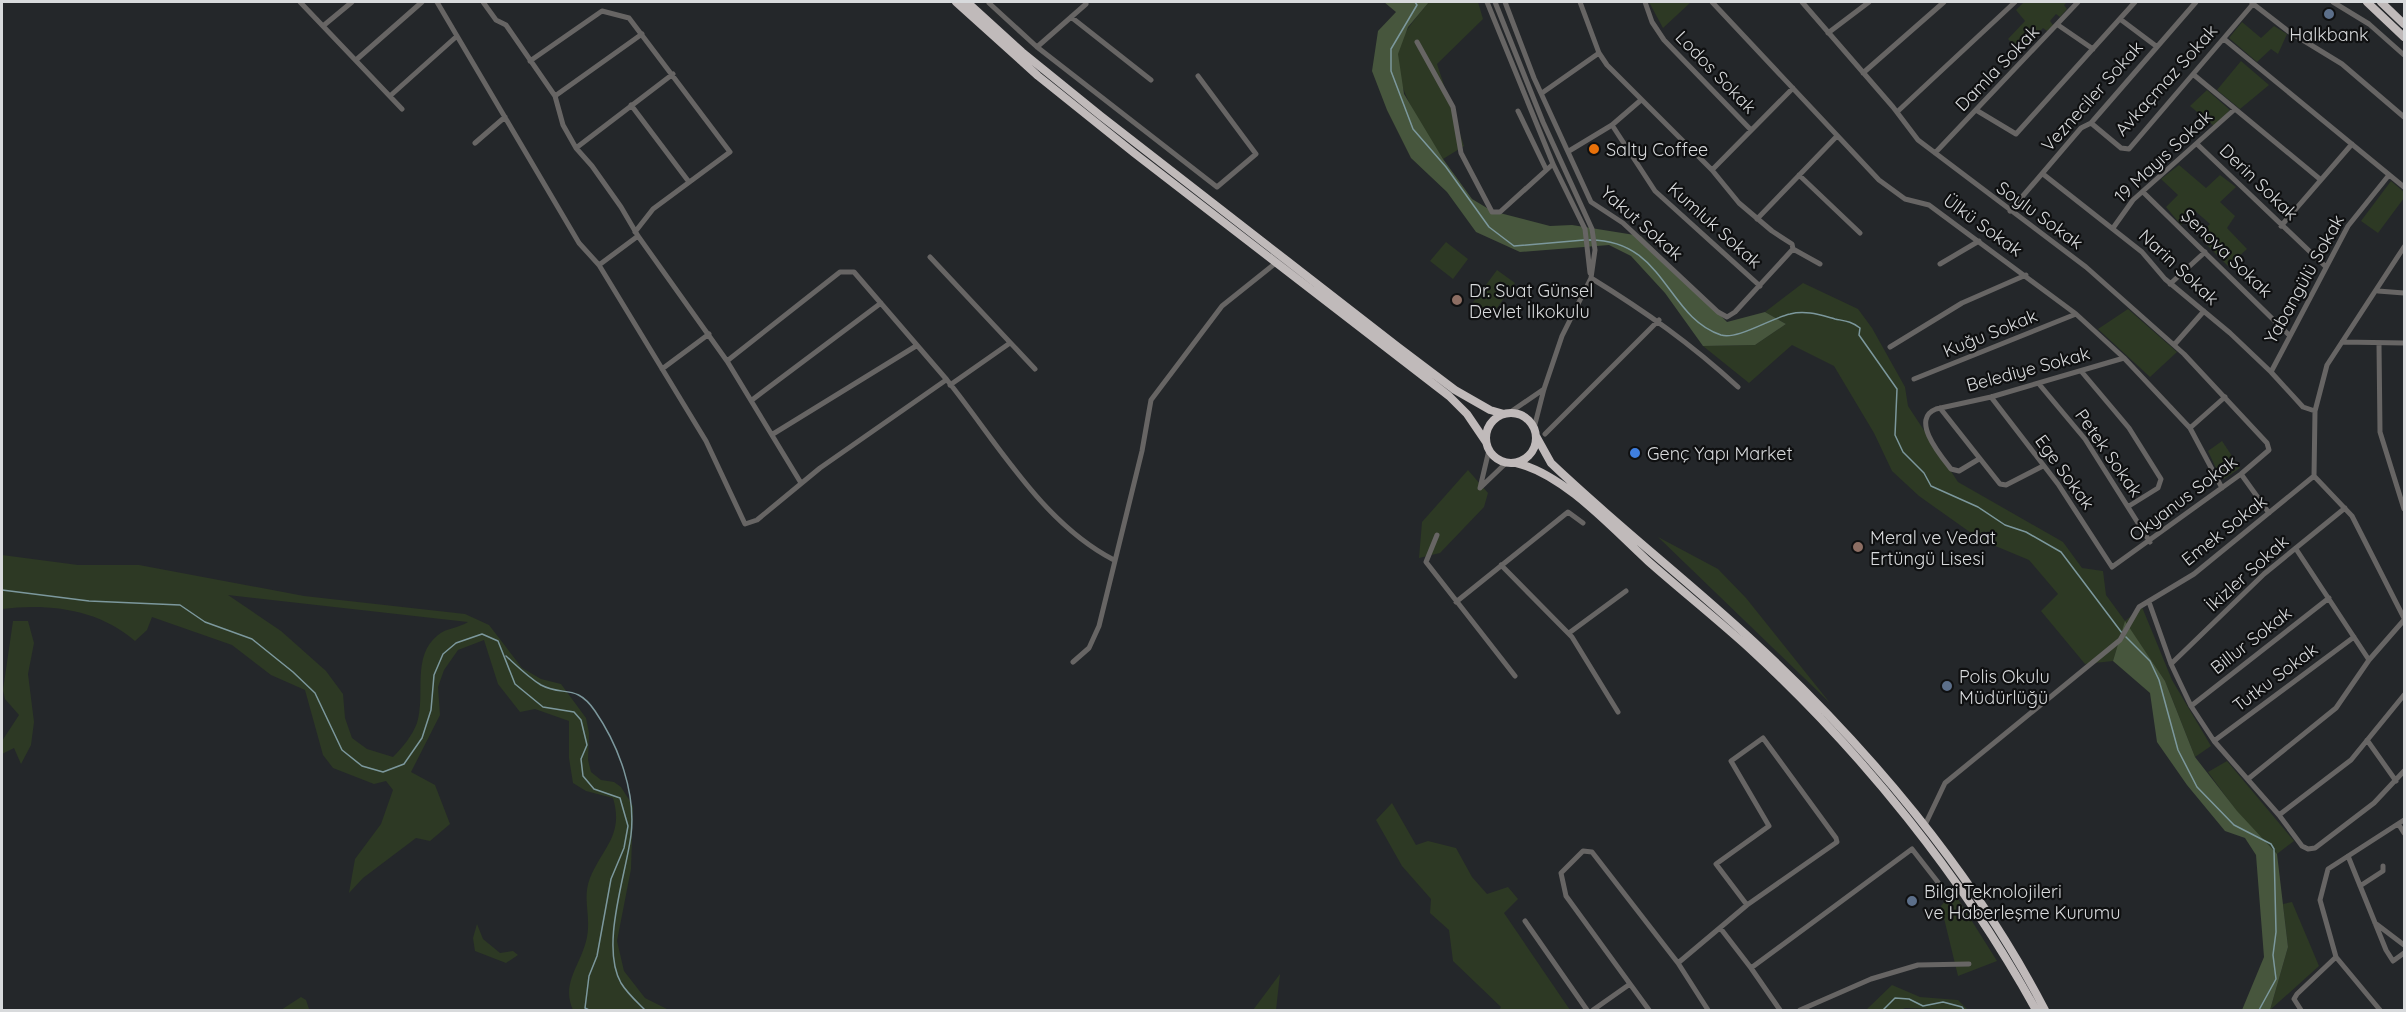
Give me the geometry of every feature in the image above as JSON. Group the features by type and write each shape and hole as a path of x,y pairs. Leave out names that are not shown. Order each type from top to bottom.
{"highway":[{"path":"956,2 1038,76 1449,396 1467,414 1488,446 1506,463 1516,463 1545,474 1578,499 1749,648 1823,722 1919,834 1984,925 2036,1011"},
{"path":"967,2 1077,97 1455,390 1490,410 1524,417 1539,433 1542,450 1567,478 1752,640 1867,758 1924,827 1989,919 2045,1011"},
{"path":"2367,2 2404,37"},
{"path":"2381,2 2404,24"},
{"path":"1488,446 1486,435 1492,422 1507,413"},
{"path":"1516,463 1532,452 1539,433"}],"street":[{"path":"300,2 402,109"},
{"path":"323,26 352,2"},
{"path":"356,60 422,2"},
{"path":"438,2 579,243 598,266 706,441 745,524 757,520 801,483 1010,343"},
{"path":"483,2 496,20 506,25 555,96 563,124 576,148 616,199 636,234 709,334 773,434 801,483"},
{"path":"989,2 1037,47 1217,186 1256,154 1198,76"},
{"path":"1487,2 1553,164 1588,229 1591,278"},
{"path":"1495,2 1595,250 1591,278 1562,336 1544,389 1539,433"},
{"name":"Yakut Sokak","path":"1505,2 1542,93 1594,205 1623,223 1727,317 1735,312 1760,286"},
{"path":"1580,2 1599,53 1641,100 1712,170 1735,199 1757,219 1792,244 1793,249 1820,264"},
{"name":"Lodos Sokak","path":"1645,2 1652,22 1664,40 1751,130"},
{"name":"Ülkü Sokak","path":"1712,2 1883,184 1905,199 1929,205 1979,241 2076,314 2124,358 2190,428 2222,488"},
{"name":"Soylu Sokak","path":"1802,2 1897,112 1915,137 2010,212 2086,267 2174,345 2269,446"},
{"path":"1828,33 1869,2"},
{"path":"1863,73 1944,2"},
{"path":"1897,112 2015,2"},
{"name":"Damla Sokak","path":"1935,153 2078,2"},
{"path":"1976,110 2016,134 2135,2"},
{"name":"Vezneciler Sokak","path":"2010,212 2081,128 2091,123 2196,2"},
{"path":"2333,2 2364,21 2404,55"},
{"path":"2252,3 2288,31 2342,64 2404,117"},
{"name":"Avkaçmaz Sokak","path":"2091,123 2123,150 2131,146 2224,39 2252,3"},
{"path":"1037,47 1086,4"},
{"path":"530,61 602,11 629,18 730,152 652,210 636,234 598,266"},
{"path":"1071,17 1151,80"},
{"path":"2120,19 2156,46"},
{"path":"2058,25 2093,49"},
{"path":"555,96 642,34"},
{"path":"390,96 457,36"},
{"path":"2224,39 2306,104 2404,187"},
{"path":"1417,42 1453,107 1461,153 1492,212 1500,212 1553,164"},
{"path":"1542,93 1599,53"},
{"path":"576,148 673,74"},
{"path":"2193,75 2321,180"},
{"path":"1712,170 1793,88"},
{"path":"1569,151 1612,124 1641,100"},
{"path":"631,105 689,182"},
{"name":"19 Mayıs Sokak","path":"2113,228 2130,203 2235,109"},
{"path":"1518,111 1546,169"},
{"path":"475,143 505,117"},
{"name":"Kumluk Sokak","path":"1612,124 1655,191 1760,286"},
{"path":"1757,219 1837,136"},
{"name":"Derin Sokak","path":"2198,144 2325,267"},
{"path":"2281,226 2352,144"},
{"name":"Narin Sokak","path":"2043,174 2145,255 2170,284 2204,311 2271,372 2303,407 2315,411"},
{"path":"1799,175 1860,233"},
{"name":"Yabangülü Sokak","path":"2271,372 2348,226 2389,175"},
{"name":"Şenova Sokak","path":"2143,192 2290,336"},
{"path":"1940,264 1979,241"},
{"path":"2248,778 2336,708 2369,660 2404,619 2345,508 2314,476 2315,411 2326,365 2378,291 2404,247"},
{"path":"1760,286 1793,249"},
{"path":"2170,284 2205,252"},
{"path":"930,257 1035,369"},
{"path":"1073,662 1089,648 1099,626 1142,451 1151,400 1222,306 1277,262"},
{"path":"727,361 840,272 854,272 948,383 1048,508 1092,547 1114,560"},
{"path":"1890,346 1962,303 2026,275"},
{"path":"1591,278 1659,320 1699,351 1738,387"},
{"path":"2378,291 2404,293"},
{"path":"752,400 881,303"},
{"path":"2174,345 2204,311"},
{"name":"Kuğu Sokak","path":"1914,379 2076,314"},
{"path":"1539,433 1659,320"},
{"path":"662,369 709,334"},
{"path":"2342,342 2404,343"},
{"path":"2379,344 2380,432 2404,510"},
{"path":"773,434 916,346"},
{"name":"Belediye Sokak","path":"1940,408 2039,384 2124,358"},
{"path":"2080,371 2129,428 2161,479 2159,486 2128,506"},
{"name":"Petek Sokak","path":"2039,384 2085,439 2151,542"},
{"path":"1507,413 1544,389"},
{"name":"Ege Sokak","path":"1991,397 2063,492 2110,566"},
{"path":"2190,428 2225,397"},
{"path":"1979,459 1956,472 1949,468 1925,423 1928,413 1940,408 2003,486 2043,466"},
{"path":"1488,446 1480,488 1506,463"},
{"name":"Okyanus Sokak","path":"2110,566 2117,566 2151,542 2241,474 2267,452 2269,446"},
{"path":"2241,474 2269,513"},
{"name":"Emek Sokak","path":"1924,827 1945,783 2120,640 2128,630 2137,609 2194,573 2314,476"},
{"name":"İkizler Sokak","path":"2171,664 2265,574 2345,508"},
{"path":"1456,602 1568,512 1582,523"},
{"path":"1437,536 1426,562 1515,676"},
{"path":"2296,549 2369,660"},
{"path":"1501,565 1569,633 1618,712"},
{"path":"1569,633 1626,591"},
{"name":"Billur Sokak","path":"2191,706 2329,598"},
{"path":"2149,602 2171,664 2191,706 2214,741 2248,778 2302,846 2308,849 2315,848 2358,816 2404,771"},
{"name":"Tutku Sokak","path":"2214,741 2354,637"},
{"path":"2279,815 2346,764 2404,695"},
{"path":"1678,963 1747,905 1835,844 1837,840 1763,738 1731,761 1769,825 1716,864 1747,905"},
{"path":"2367,740 2396,781"},
{"path":"2380,1011 2336,957 2320,900 2328,869 2404,820"},
{"path":"2399,825 2404,833"},
{"path":"1751,968 1912,849 1944,890"},
{"path":"1649,1011 1566,896 1561,873 1583,850 1592,852 1678,963 1708,1011"},
{"path":"2348,856 2373,922 2393,961 2404,953"},
{"path":"2360,886 2383,871 2382,866"},
{"path":"1525,921 1587,1011"},
{"path":"2373,922 2404,945"},
{"path":"1721,929 1780,1011"},
{"path":"2301,1011 2294,999 2297,994 2336,957"},
{"path":"1800,1011 1871,979 1918,965 1969,964"},
{"path":"1593,1011 1630,984"}],"green space":[{"path":"1384,2 1429,2 1408,27 1398,54 1404,94 1443,159 1472,199 1492,211 1550,226 1572,225 1641,236 1727,322 1765,312 1786,324 1755,345 1703,346 1665,293 1631,256 1609,245 1520,252 1476,232 1447,192 1411,158 1387,110 1372,71 1378,31 1396,12"},
{"path":"1429,2 1478,2 1483,19 1437,64 1464,146 1443,159 1412,109 1398,66 1398,53 1402,39"},
{"path":"1649,2 1691,2 1663,28"},
{"path":"2024,2 2067,2 2064,5 2067,9 2060,17 2056,14 2050,21 2053,25 2047,31 2043,28 2020,51 2008,39 2025,21 2016,10"},
{"path":"2242,22 2261,38 2274,26 2287,34 2278,54 2271,49 2257,62 2229,38"},
{"path":"2241,61 2269,85 2240,109 2217,90"},
{"path":"2207,90 2230,110 2214,126 2190,106"},
{"path":"2179,165 2206,188 2220,175 2236,187 2220,202 2235,216 2227,228 2247,249 2228,266 2198,236 2210,224 2194,210 2181,225 2166,207 2178,195 2161,179"},
{"path":"2391,181 2404,192 2404,198 2378,233 2361,221"},
{"path":"1446,242 1468,259 1453,279 1430,261"},
{"path":"1497,270 1515,283 1489,319 1471,305"},
{"path":"1803,283 1858,309 1872,328 1905,387 1908,406 1958,482 2063,542 2082,568 2103,571 2106,595 2125,621 2142,607 2172,680 2211,746 2195,757 2165,681 2125,622 2113,661 2085,664 2041,611 2058,594 2029,560 1981,540 1919,496 1892,471 1874,433 1834,366 1792,345 1749,383 1703,346 1755,345 1786,324 1765,312"},
{"path":"2128,309 2177,352 2150,377 2098,329"},
{"path":"2222,441 2240,468 2224,479 2220,477 2208,451"},
{"path":"1468,470 1488,493 1484,507 1440,553 1419,558 1422,522"},
{"path":"1658,537 1718,569 1746,598 1830,703"},
{"path":"2,555 78,565 139,565 304,596 465,614 489,625 522,668 541,679 561,684 586,718 589,733 588,760 591,772 601,780 614,782 621,787 633,806 631,869 617,941 624,971 645,998 669,1010 573,1010 569,989 586,939 588,885 614,831 616,811 613,798 586,791 573,783 569,758 569,721 535,709 520,712 498,684 484,640 458,650 444,670 438,687 440,715 411,772 435,785 450,824 430,841 416,838 363,878 349,893 355,859 381,824 393,790 386,781 374,784 333,768 323,755 305,690 271,675 232,645 152,617 147,630 135,641 121,630 89,615 55,608 2,609","holes":["228,595 468,622 441,633 430,644 422,665 417,723 407,741 393,757 367,749 352,738 345,718 343,694 326,671 281,631"]},
{"path":"13,621 28,621 34,643 28,674 34,722 31,745 21,764 14,748 2,754 2,741 19,715 5,699 3,690"},
{"path":"2125,621 2165,681 2195,757 2237,811 2277,854 2288,947 2270,1010 2242,1010 2264,957 2256,855 2245,838 2225,831 2187,785 2157,742 2150,693 2113,661"},
{"path":"2227,761 2294,841 2277,854 2237,812 2208,772"},
{"path":"1392,803 1416,845 1428,841 1456,848 1472,877 1487,894 1508,887 1518,899 1504,913 1570,1010 1499,1010 1501,1007 1453,961 1449,930 1430,913 1431,899 1402,866 1376,820"},
{"path":"1953,891 1997,961 1958,976 1941,906"},
{"path":"2292,902 2319,966 2270,1010 2288,947 2283,904"},
{"path":"477,924 483,939 500,953 513,951 518,955 506,963 475,951 473,938"},
{"path":"1280,974 1276,1010 1253,1010"},
{"path":"1892,985 1920,997 1958,1000 1968,1010 1905,1008 1866,1010"},
{"path":"301,997 306,1000 309,1009 281,1010"}],"waterway":[{"path":"1415,2 1417,5 1391,49 1391,71 1413,129 1446,167 1489,227 1514,246 1584,240"},
{"path":"1589,240 1614,243 1634,252 1650,265 1688,312 1703,326 1721,335 1728,336 1745,332 1782,316 1802,313 1848,322 1860,328 1859,335 1897,389 1895,435 1903,452 1924,473 1931,486 1978,507 2005,525 2026,532 2061,552 2122,633"},
{"path":"2,590 89,601 180,605 205,622 252,639 315,693 342,750 362,766 383,772 404,764 422,738 431,710 434,675 443,654 456,643 482,634 498,641 515,684 543,707 574,712 581,720 587,745 581,759 583,776 594,789 620,798 628,826 624,848 611,879 597,956 589,976 585,1008 589,1010"},
{"path":"2126,637 2150,661 2159,680 2178,750 2197,787 2234,825 2271,844 2274,849 2276,932 2273,955 2276,979 2259,1010"},
{"path":"506,656 541,685 575,694 588,702 604,725 624,770 632,819 616,910 613,950 615,968 621,983 645,1010"},
{"path":"1883,1010 1895,998 1909,999 1923,1006 1943,1002 1962,1007 1964,1010"}],"place":[{"name":"Halkbank","path":"2329,14"},
{"name":"Salty Coffee","path":"1594,149"},
{"name":"Dr. Suat Günsel Devlet İlkokulu","path":"1457,300"},
{"name":"Genç Yapı Market","path":"1635,453"},
{"name":"Meral ve Vedat Ertüngü Lisesi","path":"1858,547"},
{"name":"Polis Okulu Müdürlüğü","path":"1947,686"},
{"name":"Bilgi Teknolojileri ve Haberleşme Kurumu","path":"1912,901"}]}
